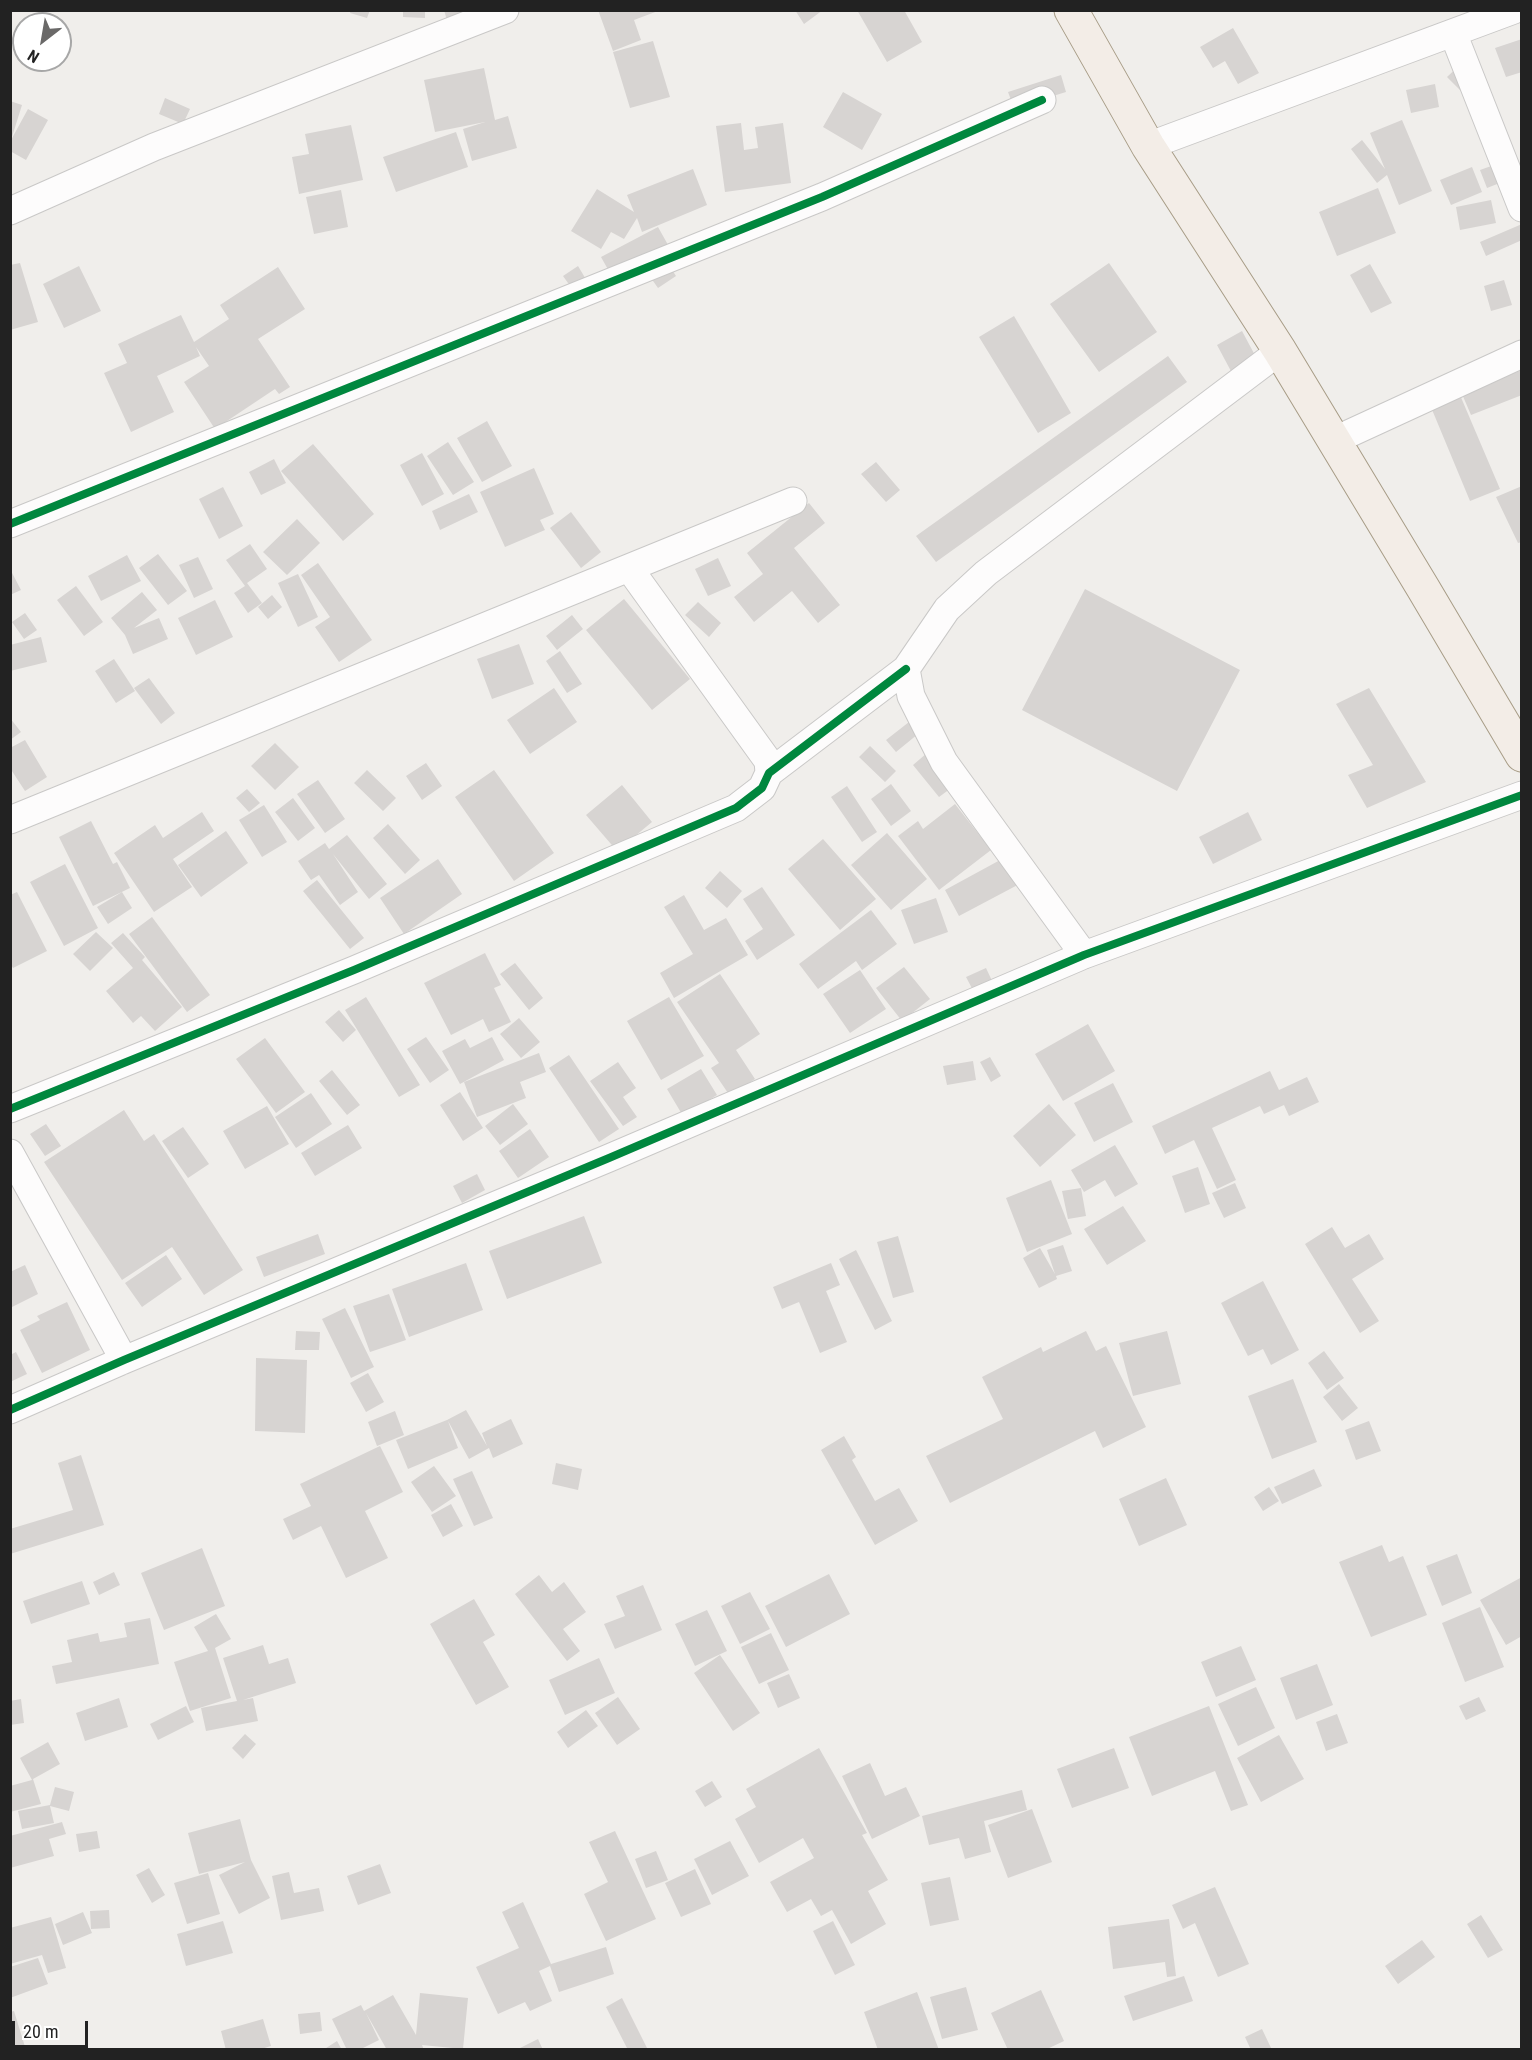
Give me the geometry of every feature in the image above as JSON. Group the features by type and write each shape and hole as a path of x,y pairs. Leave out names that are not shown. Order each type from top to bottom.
{"main road":[{"path":"1071,10 1148,146 1280,351 1521,755"}],"street":[{"path":"10,211 154,147 506,10"},
{"path":"1148,146 1514,10"},
{"path":"1453,33 1521,208"},
{"path":"10,524 800,206 1042,100"},
{"path":"768,773 906,669 947,609 986,573 1280,351"},
{"path":"1333,441 1521,354"},
{"path":"10,820 793,501"},
{"path":"10,1108 354,970 736,808 762,788 768,773 768,760 629,568"},
{"path":"906,669 911,696 944,762 1084,955"},
{"path":"10,1410 1084,955 1521,795"},
{"path":"10,1153 124,1360"}],"building":[{"path":"351,10 370,10 367,18 350,13"},
{"path":"403,10 425,10 425,18 403,17"},
{"path":"444,10 481,10 448,24"},
{"path":"598,10 658,11 634,20 641,40 613,51"},
{"path":"795,10 823,10 804,24"},
{"path":"857,10 904,10 922,42 887,62"},
{"path":"1233,28 1259,73 1238,84 1225,61 1213,68 1200,47"},
{"path":"1522,39 1522,72 1506,77 1495,48"},
{"path":"653,41 670,97 630,108 613,52"},
{"path":"1465,60 1477,72 1460,90 1447,77"},
{"path":"484,68 495,120 508,116 517,148 472,161 463,129 485,122 435,132 424,80"},
{"path":"1061,75 1066,92 1014,108 1008,92"},
{"path":"1435,84 1439,107 1411,113 1406,90"},
{"path":"843,92 882,114 862,150 823,127"},
{"path":"165,98 190,109 183,124 159,114"},
{"path":"10,101 22,105 11,140 28,109 48,120 26,160 10,151"},
{"path":"1402,120 1432,191 1399,205 1387,175 1377,183 1351,149 1362,140 1385,169 1370,133"},
{"path":"741,123 744,150 758,148 755,127 783,123 791,183 725,192 716,126"},
{"path":"351,125 363,180 299,194 292,157 309,154 305,134"},
{"path":"456,132 468,167 396,192 383,157"},
{"path":"1508,160 1515,177 1487,188 1480,170"},
{"path":"1472,167 1482,192 1451,205 1440,180"},
{"path":"693,169 707,205 642,232 637,218 624,239 611,232 601,249 571,231 597,189 634,212 627,195"},
{"path":"1378,188 1396,233 1337,256 1319,212"},
{"path":"341,190 348,227 314,234 306,197"},
{"path":"1491,200 1496,223 1460,230 1456,207"},
{"path":"1522,224 1522,240 1486,256 1480,242"},
{"path":"658,227 672,252 615,282 601,257"},
{"path":"665,259 676,276 658,288 646,271"},
{"path":"20,263 38,322 10,330 10,265"},
{"path":"1109,263 1157,332 1099,372 1050,304"},
{"path":"1370,264 1392,303 1371,313 1350,275"},
{"path":"79,266 101,311 64,328 43,284"},
{"path":"578,266 587,281 573,290 563,276"},
{"path":"278,267 305,309 258,339 290,387 279,394 275,389 215,429 184,382 209,366 196,347 200,356 157,376 174,412 131,432 104,373 127,363 118,344 181,315 194,342 229,319 220,305"},
{"path":"1504,280 1512,305 1491,311 1484,286"},
{"path":"1014,316 1071,413 1038,433 979,337"},
{"path":"1242,331 1257,359 1232,373 1217,345"},
{"path":"1168,356 1187,382 936,562 916,536"},
{"path":"1522,370 1522,395 1471,415 1462,394"},
{"path":"1457,388 1500,489 1470,501 1428,400"},
{"path":"487,421 512,466 482,482 457,438"},
{"path":"448,442 474,482 453,495 427,456"},
{"path":"313,444 374,514 343,541 281,471"},
{"path":"422,453 444,494 422,506 400,465"},
{"path":"274,459 286,483 261,495 249,472"},
{"path":"876,462 900,490 886,502 861,474"},
{"path":"534,468 554,514 540,520 545,530 505,547 480,492"},
{"path":"1522,486 1522,542 1518,543 1496,497"},
{"path":"223,487 243,526 219,539 199,499"},
{"path":"469,494 478,512 440,530 432,511"},
{"path":"809,503 825,523 794,548 840,605 818,623 792,591 754,622 734,597 763,574 747,553"},
{"path":"571,512 601,552 581,568 550,528"},
{"path":"297,519 320,543 287,575 263,552"},
{"path":"250,544 267,569 247,583 262,603 248,613 234,593 245,586 226,560"},
{"path":"158,554 187,591 168,605 139,568"},
{"path":"127,555 141,581 101,601 88,576"},
{"path":"198,557 213,589 194,598 179,565"},
{"path":"718,558 731,586 708,596 695,569"},
{"path":"318,563 372,640 339,662 315,627 330,617 301,575"},
{"path":"10,569 21,590 10,595"},
{"path":"298,574 318,617 298,627 278,583"},
{"path":"76,586 103,622 84,636 57,600"},
{"path":"1085,589 1240,670 1177,791 1022,710"},
{"path":"142,592 157,610 134,628 159,618 168,639 133,654 125,635 111,618"},
{"path":"272,595 282,607 268,619 258,607"},
{"path":"624,599 690,679 652,710 586,630"},
{"path":"215,600 233,637 196,655 178,618"},
{"path":"698,602 721,623 709,637 685,615"},
{"path":"25,613 37,630 24,639 12,622"},
{"path":"572,615 583,629 557,650 546,636"},
{"path":"41,637 47,662 10,671 10,645"},
{"path":"519,644 534,684 492,699 477,659"},
{"path":"560,651 582,684 567,693 546,661"},
{"path":"114,659 135,691 116,703 95,671"},
{"path":"149,678 175,713 161,724 134,688"},
{"path":"554,688 577,722 530,754 507,720"},
{"path":"1369,688 1426,782 1367,808 1348,775 1373,765 1336,704"},
{"path":"10,718 21,732 10,740"},
{"path":"909,722 918,734 896,752 886,740"},
{"path":"25,740 47,777 25,791 10,768 10,748"},
{"path":"275,743 299,767 275,790 251,766"},
{"path":"870,746 896,771 885,782 859,757"},
{"path":"927,753 954,786 939,797 913,765"},
{"path":"426,763 442,786 422,800 406,776"},
{"path":"367,770 396,798 383,811 354,783"},
{"path":"494,770 554,853 514,881 455,797"},
{"path":"318,780 345,819 325,833 297,794"},
{"path":"891,784 911,811 891,826 871,799"},
{"path":"622,785 652,822 617,851 586,815"},
{"path":"847,786 877,832 862,842 831,797"},
{"path":"247,789 260,803 249,812 236,798"},
{"path":"293,798 315,828 298,841 275,812"},
{"path":"955,804 991,850 939,890 898,836 918,821 923,829"},
{"path":"264,805 287,842 262,857 239,820"},
{"path":"202,812 214,831 173,859 192,887 154,912 114,853 155,825 163,838"},
{"path":"1248,812 1262,840 1213,864 1199,837"},
{"path":"91,821 113,864 117,862 130,888 93,906 59,837"},
{"path":"388,824 420,860 405,874 373,838"},
{"path":"226,831 248,863 201,897 178,865"},
{"path":"887,833 927,879 891,910 851,865"},
{"path":"347,835 387,884 369,899 333,854 358,892 340,905 319,875 311,880 298,861 325,843 329,849"},
{"path":"823,839 876,899 840,930 788,869"},
{"path":"1013,853 1027,880 959,916 945,890"},
{"path":"438,859 462,894 404,934 380,898"},
{"path":"65,864 98,928 64,946 30,882"},
{"path":"720,871 742,891 727,908 705,888"},
{"path":"317,880 364,938 350,949 303,891"},
{"path":"762,887 795,935 757,960 745,941 763,929 743,899"},
{"path":"17,892 47,951 13,968 10,963 10,895"},
{"path":"122,892 132,908 108,924 97,907"},
{"path":"684,895 704,930 726,918 748,955 674,998 660,973 693,954 664,907"},
{"path":"936,898 948,932 914,944 901,910"},
{"path":"871,910 897,944 862,970 856,961 818,989 799,964"},
{"path":"152,917 210,995 187,1012 129,934"},
{"path":"96,932 113,948 90,971 73,954"},
{"path":"123,933 145,957 142,960 182,1007 155,1031 141,1016 133,1023 106,991 133,968 111,943"},
{"path":"485,953 501,985 494,988 511,1022 489,1032 483,1019 451,1035 424,983"},
{"path":"515,963 543,998 529,1010 500,974"},
{"path":"904,967 930,999 902,1021 876,988"},
{"path":"986,968 994,985 975,994 966,977"},
{"path":"860,970 886,1009 850,1033 823,994"},
{"path":"720,974 760,1034 736,1050 755,1079 730,1096 711,1068 719,1063 677,1002"},
{"path":"366,997 420,1085 399,1097 345,1010"},
{"path":"669,997 704,1056 661,1080 627,1021"},
{"path":"339,1010 356,1030 343,1042 325,1022"},
{"path":"519,1018 540,1042 521,1058 500,1034"},
{"path":"1088,1024 1115,1071 1063,1101 1035,1054"},
{"path":"426,1037 449,1070 430,1083 407,1049"},
{"path":"492,1037 504,1060 460,1084 442,1051 465,1039 470,1048"},
{"path":"265,1038 305,1092 276,1113 236,1059"},
{"path":"539,1053 546,1072 520,1082 526,1098 477,1117 464,1082"},
{"path":"569,1055 619,1129 599,1142 549,1068"},
{"path":"990,1057 1001,1076 991,1082 980,1062"},
{"path":"973,1061 976,1080 947,1085 943,1066"},
{"path":"618,1062 636,1088 623,1097 637,1117 623,1126 590,1081"},
{"path":"701,1069 717,1095 683,1116 667,1089"},
{"path":"332,1070 360,1105 347,1115 319,1081"},
{"path":"1270,1071 1279,1090 1307,1077 1319,1102 1289,1116 1284,1105 1264,1114 1260,1106 1212,1128 1236,1180 1217,1189 1194,1140 1165,1154 1152,1126"},
{"path":"1113,1083 1133,1122 1094,1142 1074,1103"},
{"path":"460,1092 483,1128 463,1141 440,1105"},
{"path":"311,1093 332,1124 296,1148 275,1117"},
{"path":"513,1104 528,1124 500,1145 485,1126"},
{"path":"1049,1104 1076,1135 1040,1167 1013,1136"},
{"path":"267,1106 289,1144 245,1169 223,1131"},
{"path":"124,1110 144,1141 154,1134 243,1270 204,1295 172,1247 122,1280 44,1162"},
{"path":"46,1124 61,1146 45,1156 30,1134"},
{"path":"348,1125 362,1148 315,1176 301,1153"},
{"path":"183,1127 209,1164 188,1178 162,1141"},
{"path":"530,1129 549,1157 518,1178 499,1151"},
{"path":"1115,1145 1138,1184 1115,1197 1105,1180 1084,1192 1071,1170"},
{"path":"1198,1167 1210,1204 1185,1213 1172,1176"},
{"path":"477,1174 485,1190 462,1203 453,1186"},
{"path":"1051,1180 1072,1234 1027,1252 1006,1198"},
{"path":"1235,1183 1246,1208 1224,1218 1212,1193"},
{"path":"1081,1188 1086,1216 1068,1219 1062,1191"},
{"path":"1123,1206 1146,1241 1107,1265 1084,1229"},
{"path":"584,1216 602,1263 507,1299 489,1251"},
{"path":"1332,1227 1345,1248 1369,1234 1384,1259 1352,1279 1379,1321 1360,1333 1305,1244"},
{"path":"318,1234 325,1254 264,1277 256,1257"},
{"path":"898,1236 914,1292 893,1298 877,1242"},
{"path":"1063,1245 1072,1271 1056,1276 1057,1279 1039,1288 1023,1258 1040,1248 1055,1274 1047,1250"},
{"path":"856,1250 892,1321 875,1330 839,1259"},
{"path":"166,1255 182,1279 142,1307 125,1283"},
{"path":"466,1263 483,1310 409,1337 392,1289"},
{"path":"831,1263 840,1285 826,1291 847,1342 820,1353 799,1302 782,1309 773,1287"},
{"path":"25,1265 38,1294 10,1308 10,1272"},
{"path":"1263,1281 1299,1350 1271,1365 1263,1349 1248,1356 1221,1303"},
{"path":"389,1294 406,1340 370,1352 353,1306"},
{"path":"67,1302 90,1350 42,1373 20,1330 40,1320 37,1316"},
{"path":"345,1308 374,1367 351,1378 322,1319"},
{"path":"296,1331 320,1332 319,1350 295,1350"},
{"path":"1086,1331 1096,1351 1106,1346 1146,1427 1103,1448 1095,1431 950,1503 926,1456 1003,1419 982,1377 1041,1347 1043,1352"},
{"path":"1167,1331 1181,1384 1133,1396 1119,1343"},
{"path":"1324,1351 1344,1378 1327,1390 1308,1363"},
{"path":"16,1352 27,1374 10,1382 10,1355"},
{"path":"256,1358 307,1360 305,1433 255,1431"},
{"path":"368,1373 384,1402 366,1412 350,1383"},
{"path":"1293,1379 1317,1442 1272,1459 1248,1396"},
{"path":"1339,1384 1358,1408 1342,1421 1323,1397"},
{"path":"466,1410 487,1446 482,1433 511,1419 523,1444 493,1458 489,1448 469,1459 448,1421 458,1448 408,1469 396,1440"},
{"path":"395,1411 404,1435 377,1446 368,1422"},
{"path":"1369,1421 1381,1451 1356,1460 1345,1430"},
{"path":"844,1436 856,1457 852,1460 875,1501 899,1488 918,1521 875,1545 821,1450"},
{"path":"380,1446 403,1492 365,1511 388,1558 346,1578 321,1526 293,1540 283,1519 311,1506 300,1484"},
{"path":"81,1455 104,1525 10,1554 10,1529 73,1510 58,1463"},
{"path":"556,1463 582,1469 578,1490 552,1484"},
{"path":"434,1466 456,1496 432,1512 411,1482"},
{"path":"1314,1469 1322,1486 1282,1504 1274,1487"},
{"path":"472,1471 493,1518 474,1526 453,1479"},
{"path":"1166,1478 1187,1525 1139,1546 1119,1499"},
{"path":"1269,1487 1279,1501 1263,1511 1254,1497"},
{"path":"451,1504 463,1526 443,1537 431,1515"},
{"path":"1382,1545 1389,1562 1403,1556 1427,1615 1371,1637 1339,1562"},
{"path":"202,1548 225,1606 164,1630 141,1573"},
{"path":"1457,1554 1472,1593 1442,1606 1426,1566"},
{"path":"114,1572 120,1585 99,1595 93,1582"},
{"path":"829,1574 850,1614 786,1647 765,1606"},
{"path":"539,1575 552,1592 564,1582 586,1612 563,1629 580,1651 567,1661 515,1594"},
{"path":"1522,1577 1522,1636 1506,1645 1480,1600"},
{"path":"82,1581 90,1604 31,1624 23,1601"},
{"path":"643,1585 662,1630 615,1649 604,1624 625,1616 616,1596"},
{"path":"750,1592 770,1629 740,1644 721,1606"},
{"path":"474,1599 495,1635 483,1642 509,1687 476,1705 430,1624"},
{"path":"1480,1607 1504,1667 1465,1682 1442,1623"},
{"path":"707,1610 727,1651 695,1666 675,1624"},
{"path":"216,1614 231,1639 215,1648 231,1698 190,1711 174,1662 208,1651 194,1627"},
{"path":"150,1618 159,1664 56,1684 52,1666 72,1662 67,1640 98,1633 100,1642 127,1637 124,1623"},
{"path":"771,1633 789,1670 759,1684 741,1647"},
{"path":"263,1645 269,1664 288,1658 296,1683 243,1700 253,1698 258,1721 206,1731 201,1708 237,1701 223,1658"},
{"path":"1241,1646 1256,1680 1216,1697 1201,1662"},
{"path":"720,1655 760,1713 733,1731 694,1673"},
{"path":"599,1658 615,1693 565,1715 549,1680"},
{"path":"1317,1664 1333,1705 1296,1720 1280,1678"},
{"path":"789,1674 800,1698 778,1708 767,1683"},
{"path":"1256,1687 1275,1728 1238,1746 1218,1704"},
{"path":"618,1697 640,1729 617,1745 595,1713"},
{"path":"1479,1697 1486,1711 1466,1720 1459,1706"},
{"path":"119,1698 128,1727 85,1741 76,1713"},
{"path":"21,1699 24,1723 10,1725 10,1701"},
{"path":"186,1706 194,1722 158,1740 150,1724"},
{"path":"1209,1706 1248,1805 1231,1811 1215,1771 1152,1796 1129,1737"},
{"path":"586,1710 598,1726 568,1748 557,1732"},
{"path":"1337,1714 1348,1743 1326,1751 1316,1722"},
{"path":"245,1734 256,1744 243,1759 232,1748"},
{"path":"1279,1735 1304,1779 1261,1802 1237,1758"},
{"path":"48,1742 60,1764 33,1779 41,1804 10,1812 10,1786 32,1780 20,1758"},
{"path":"819,1748 867,1833 862,1835 888,1880 868,1891 886,1924 851,1944 832,1910 821,1916 811,1899 787,1912 770,1882 814,1858 803,1838 759,1863 735,1819 756,1807 746,1789"},
{"path":"1114,1748 1129,1788 1072,1808 1057,1769"},
{"path":"870,1763 885,1796 906,1787 920,1816 872,1839 842,1776"},
{"path":"712,1781 722,1797 705,1807 695,1791"},
{"path":"55,1787 74,1792 69,1811 50,1806 54,1823 22,1829 18,1811 50,1805"},
{"path":"1022,1790 1027,1810 984,1821 991,1852 965,1859 959,1838 929,1845 922,1816"},
{"path":"1032,1809 1052,1862 1008,1878 988,1825"},
{"path":"240,1819 251,1860 270,1898 239,1914 219,1875 245,1862 199,1874 188,1833"},
{"path":"62,1822 66,1834 49,1839 54,1856 10,1868 10,1836"},
{"path":"97,1831 100,1848 79,1852 76,1834"},
{"path":"615,1831 656,1919 606,1941 584,1894 608,1882 589,1842"},
{"path":"730,1841 749,1876 712,1895 694,1859"},
{"path":"656,1851 668,1880 646,1888 635,1859"},
{"path":"380,1864 391,1893 358,1905 347,1876"},
{"path":"149,1868 165,1895 152,1903 136,1875"},
{"path":"695,1869 711,1904 681,1917 665,1883"},
{"path":"289,1872 294,1893 319,1888 324,1911 281,1920 272,1876"},
{"path":"208,1873 220,1914 187,1924 174,1883"},
{"path":"950,1877 959,1920 930,1926 921,1883"},
{"path":"1215,1887 1249,1964 1218,1977 1195,1923 1183,1929 1172,1905"},
{"path":"523,1902 551,1964 606,1947 614,1974 559,1992 550,1966 539,1971 552,2001 530,2011 525,2002 498,2014 476,1967 519,1948 502,1912"},
{"path":"109,1910 110,1928 91,1929 90,1911"},
{"path":"83,1912 92,1933 63,1945 55,1924"},
{"path":"1481,1915 1503,1950 1488,1958 1467,1924"},
{"path":"51,1917 66,1968 48,1973 42,1955 10,1964 10,1928"},
{"path":"1169,1919 1176,1976 1167,1977 1165,1962 1113,1969 1108,1927"},
{"path":"223,1921 233,1953 186,1966 177,1934"},
{"path":"833,1921 855,1965 835,1975 813,1931"},
{"path":"1422,1940 1435,1957 1398,1984 1385,1966"},
{"path":"38,1958 48,1984 10,1998 10,1967"},
{"path":"1184,1976 1193,2001 1133,2021 1124,1996"},
{"path":"966,1987 978,2030 942,2039 930,1997"},
{"path":"1041,1990 1064,2041 1045,2050 1008,2050 991,2013"},
{"path":"917,1992 939,2050 878,2050 864,2012"},
{"path":"420,1993 468,1998 463,2049 422,2045 424,2050 387,2050 366,2013 379,2040 359,2050 347,2050 332,2019 361,2005 364,2011 393,1995 416,2035"},
{"path":"622,1998 648,2050 628,2050 606,2007"},
{"path":"14,2011 26,2050 10,2050 10,2012"},
{"path":"320,2012 322,2031 300,2034 298,2014"},
{"path":"263,2019 271,2046 258,2050 226,2050 221,2031"},
{"path":"1262,2029 1272,2050 1251,2050 1245,2037"},
{"path":"538,2039 543,2050 516,2050"},
{"path":"337,2041 342,2050 323,2050"}],"cycle path":[{"path":"10,524 822,197 1042,100"},
{"path":"10,1109 354,970 736,808 762,788 769,773 906,669"},
{"path":"10,1410 1084,955 1522,795"}]}
